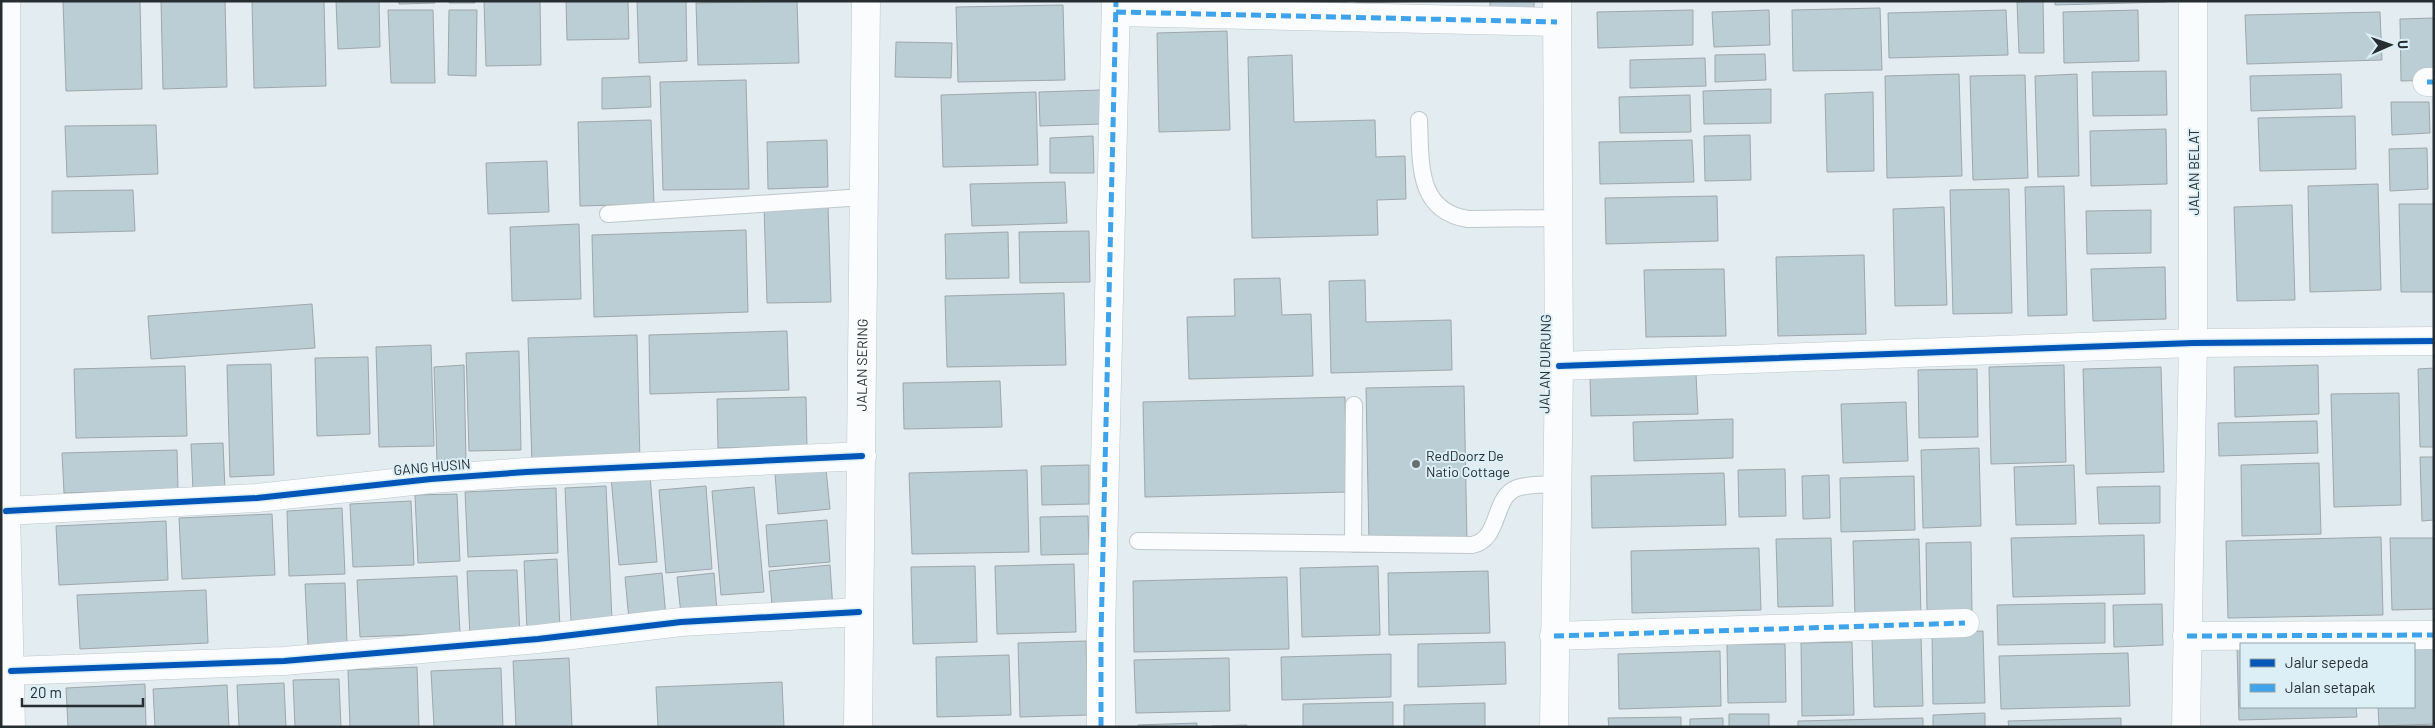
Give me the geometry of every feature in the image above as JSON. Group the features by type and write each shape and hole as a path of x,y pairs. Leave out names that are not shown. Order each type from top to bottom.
{"street":[{"path":"6,1 6,511 11,727"},
{"name":"JALAN SERING","path":"858,727 866,1"},
{"name":"JALAN BELAT","path":"2186,727 2193,343 2193,1"},
{"path":"1101,727 1116,7 1557,12"},
{"name":"JALAN DURUNG","path":"1554,727 1559,366 1557,12"},
{"path":"1559,366 2193,343 2434,341"},
{"name":"GANG HUSIN","path":"6,511 257,498 431,479 526,472 862,456"},
{"path":"11,671 284,661 538,639 681,622 859,612"},
{"path":"1554,636 1966,623"},
{"path":"2187,636 2434,635"}],"lane":[{"path":"1420,120 1424,180 1434,202 1443,210 1454,216 1468,219 1558,218"},
{"path":"608,214 864,197"},
{"path":"1352,544 1354,405"},
{"path":"1138,541 1477,544 1487,536 1504,498 1510,492 1531,486 1556,484"}],"building":[{"path":"63,1 140,1 142,89 66,91"},
{"path":"161,1 225,1 227,87 163,89"},
{"path":"252,1 324,1 326,86 254,88"},
{"path":"336,1 379,1 380,47 338,49"},
{"path":"399,1 435,1 435,3 399,4"},
{"path":"449,1 475,1 475,3 449,3"},
{"path":"484,1 540,1 541,65 486,66"},
{"path":"566,1 628,1 629,39 567,40"},
{"path":"637,1 686,1 687,61 639,63"},
{"path":"797,1 799,63 698,65 696,3"},
{"path":"1305,1 1346,1 1346,6 1306,6"},
{"path":"1356,1 1440,1 1356,3"},
{"path":"1490,1 1534,1 1534,8 1490,9"},
{"path":"2043,1 2044,53 2019,53 2017,2"},
{"path":"2055,1 2167,1 2167,2 2055,5"},
{"path":"1063,5 1065,80 958,82 956,7"},
{"path":"1880,8 1882,70 1793,71 1792,10"},
{"path":"388,10 433,10 435,83 391,83"},
{"path":"449,10 477,10 476,76 448,75"},
{"path":"1693,10 1693,45 1598,48 1597,12"},
{"path":"1769,10 1770,45 1714,47 1712,12"},
{"path":"2006,10 2008,55 1889,58 1888,13"},
{"path":"2138,10 2139,61 2064,63 2063,12"},
{"path":"2380,12 2382,60 2247,64 2245,15"},
{"path":"2434,18 2434,80 2401,81 2400,19"},
{"path":"1227,31 1230,130 1159,132 1157,33"},
{"path":"896,42 952,43 951,78 895,77"},
{"path":"1765,54 1766,80 1715,82 1715,55"},
{"path":"1292,55 1294,122 1375,120 1376,157 1405,156 1406,199 1377,200 1378,235 1252,238 1248,57"},
{"path":"1705,58 1706,86 1630,88 1630,60"},
{"path":"2166,71 2167,115 2093,116 2092,72"},
{"path":"1959,74 1962,176 1887,178 1885,76"},
{"path":"2077,74 2079,176 2038,177 2035,76"},
{"path":"2341,74 2342,108 2251,111 2250,76"},
{"path":"2025,75 2028,178 1973,180 1970,76"},
{"path":"650,76 651,107 602,109 602,78"},
{"path":"746,80 749,189 663,190 660,82"},
{"path":"1771,89 1771,123 1704,124 1703,91"},
{"path":"1101,90 1102,124 1040,126 1039,92"},
{"path":"1036,92 1038,165 943,167 941,95"},
{"path":"1873,92 1874,171 1827,172 1825,94"},
{"path":"1690,95 1691,132 1620,133 1619,97"},
{"path":"2391,102 2429,102 2430,133 2392,135"},
{"path":"2355,116 2356,169 2260,171 2258,118"},
{"path":"651,120 654,204 580,206 578,122"},
{"path":"156,125 158,174 67,177 65,126"},
{"path":"2166,129 2167,184 2091,186 2090,131"},
{"path":"1750,135 1751,180 1705,181 1704,136"},
{"path":"1093,136 1094,173 1050,173 1050,138"},
{"path":"827,140 828,187 768,189 767,142"},
{"path":"1692,140 1694,182 1600,184 1599,142"},
{"path":"2427,148 2428,189 2390,191 2389,149"},
{"path":"547,161 549,212 488,214 486,163"},
{"path":"1065,182 1067,223 972,226 970,184"},
{"path":"2378,184 2381,290 2310,292 2308,186"},
{"path":"2064,186 2067,315 2028,316 2025,187"},
{"path":"2009,189 2012,313 1953,314 1950,190"},
{"path":"133,190 135,231 52,233 52,191"},
{"path":"1717,196 1718,241 1606,244 1605,198"},
{"path":"2399,204 2434,204 2434,292 2401,292"},
{"path":"828,205 831,302 767,303 764,207"},
{"path":"2292,205 2295,300 2237,301 2234,207"},
{"path":"1944,207 1947,305 1895,306 1893,209"},
{"path":"2151,210 2151,253 2087,254 2086,211"},
{"path":"579,224 581,299 512,301 510,227"},
{"path":"746,230 748,312 594,317 592,235"},
{"path":"1089,231 1090,282 1020,283 1019,232"},
{"path":"1008,232 1009,278 946,279 945,234"},
{"path":"1864,255 1866,334 1778,336 1776,257"},
{"path":"2165,267 2166,319 2093,321 2091,269"},
{"path":"1724,269 1726,336 1646,337 1644,270"},
{"path":"1280,278 1282,315 1311,314 1313,376 1189,379 1187,317 1235,316 1234,279"},
{"path":"1365,280 1366,322 1451,320 1452,370 1331,373 1329,281"},
{"path":"1064,293 1066,365 947,367 945,296"},
{"path":"312,304 315,348 151,359 148,316"},
{"path":"787,331 789,390 650,394 649,335"},
{"path":"637,335 640,462 532,465 528,338"},
{"path":"431,345 434,446 379,447 376,347"},
{"path":"519,351 521,450 469,451 466,353"},
{"path":"368,357 370,434 317,436 315,358"},
{"path":"271,364 274,475 230,477 227,365"},
{"path":"464,365 466,461 437,462 434,367"},
{"path":"2064,365 2066,462 1991,464 1989,367"},
{"path":"2318,365 2319,414 2235,417 2234,367"},
{"path":"185,366 187,436 76,438 74,369"},
{"path":"2161,367 2164,472 2086,474 2083,369"},
{"path":"2434,368 2434,447 2420,447 2418,369"},
{"path":"1977,369 1978,437 1919,438 1918,370"},
{"path":"1696,374 1698,414 1591,416 1590,377"},
{"path":"1000,381 1002,427 904,429 903,383"},
{"name":"RedDoorz De Natio Cottage","path":"1464,386 1467,540 1369,542 1366,388"},
{"path":"2399,393 2401,505 2334,507 2331,394"},
{"path":"806,397 807,446 718,448 717,399"},
{"path":"1345,397 1347,492 1145,497 1143,402"},
{"path":"1906,402 1908,461 1843,463 1841,404"},
{"path":"1733,419 1733,458 1634,461 1633,422"},
{"path":"2317,421 2318,453 2219,456 2218,423"},
{"path":"223,443 225,490 193,491 191,444"},
{"path":"1979,448 1981,526 1923,528 1921,450"},
{"path":"177,450 178,490 64,493 62,453"},
{"path":"2420,457 2434,457 2434,520 2422,521"},
{"path":"2319,463 2321,534 2242,536 2241,465"},
{"path":"1089,465 1089,504 1042,505 1041,466"},
{"path":"2074,465 2076,524 2016,525 2014,467"},
{"path":"826,469 830,509 778,514 775,473"},
{"path":"1785,469 1786,516 1739,517 1738,470"},
{"path":"1027,470 1029,552 912,554 909,473"},
{"path":"1724,473 1726,525 1592,528 1591,476"},
{"path":"650,475 657,562 619,565 611,477"},
{"path":"1829,475 1830,518 1803,519 1802,476"},
{"path":"1914,476 1915,530 1841,532 1840,478"},
{"path":"606,486 612,620 571,621 565,488"},
{"path":"706,486 712,569 666,573 659,490"},
{"path":"2160,486 2160,523 2099,524 2097,487"},
{"path":"754,487 764,592 721,595 712,491"},
{"path":"556,488 558,553 468,557 465,492"},
{"path":"457,494 460,561 418,563 415,495"},
{"path":"411,501 414,565 353,567 350,504"},
{"path":"342,508 345,574 289,576 287,511"},
{"path":"272,514 275,575 182,579 179,518"},
{"path":"1088,516 1089,554 1041,555 1040,517"},
{"path":"827,520 830,562 769,567 766,525"},
{"path":"166,521 168,580 59,585 56,526"},
{"path":"2144,535 2145,594 2013,597 2011,538"},
{"path":"2381,537 2383,615 2228,618 2226,541"},
{"path":"1831,538 1833,606 1778,607 1776,539"},
{"path":"2390,538 2434,538 2434,609 2392,610"},
{"path":"1919,539 1921,615 1855,617 1853,541"},
{"path":"1971,542 1972,614 1927,614 1926,543"},
{"path":"1759,548 1761,610 1632,613 1631,551"},
{"path":"557,559 560,629 527,630 524,561"},
{"path":"1074,564 1076,632 997,634 995,566"},
{"path":"830,565 833,610 773,616 769,571"},
{"path":"975,566 977,642 913,644 911,567"},
{"path":"1378,566 1380,635 1302,637 1300,568"},
{"path":"517,570 520,637 470,638 467,571"},
{"path":"1488,571 1490,633 1389,635 1388,573"},
{"path":"662,573 666,617 629,620 625,577"},
{"path":"714,573 717,611 681,614 677,577"},
{"path":"457,576 460,633 360,637 357,580"},
{"path":"1287,577 1289,649 1134,652 1133,581"},
{"path":"345,583 347,644 308,645 305,584"},
{"path":"206,590 208,643 80,649 77,595"},
{"path":"2105,603 2105,643 1998,645 1997,605"},
{"path":"2162,604 2163,645 2114,647 2113,605"},
{"path":"1983,631 1985,703 1933,704 1932,633"},
{"path":"1921,637 1923,706 1874,707 1872,638"},
{"path":"1086,641 1088,715 1020,717 1018,643"},
{"path":"1505,642 1506,684 1418,687 1418,644"},
{"path":"1852,642 1854,715 1802,716 1801,643"},
{"path":"2434,642 2434,724 2379,726 2378,708 2415,708 2415,644"},
{"path":"1727,644 1785,644 1786,702 1728,703"},
{"path":"2237,649 2240,649 2240,708 2356,708 2357,717 2239,720"},
{"path":"1720,651 1721,706 1619,709 1618,654"},
{"path":"2128,653 2130,706 2001,709 1999,656"},
{"path":"1391,654 1391,697 1282,700 1281,657"},
{"path":"1009,655 1011,715 937,717 936,657"},
{"path":"569,658 572,727 516,727 513,661"},
{"path":"1229,658 1230,711 1136,713 1134,660"},
{"path":"417,667 419,727 350,727 348,670"},
{"path":"501,668 503,727 434,727 431,671"},
{"path":"339,679 341,727 295,727 293,680"},
{"path":"782,682 784,727 658,727 656,687"},
{"path":"284,683 286,727 239,727 237,685"},
{"path":"145,684 146,727 68,727 66,688"},
{"path":"227,685 229,727 155,727 153,689"},
{"path":"1393,702 1393,727 1303,727 1303,704"},
{"path":"1485,703 1485,727 1404,727 1404,705"},
{"path":"1985,713 1985,727 1933,727 1933,715"},
{"path":"1729,714 1769,714 1769,727 1729,727"},
{"path":"1681,717 1681,727 1609,727 1608,718"},
{"path":"1723,718 1723,727 1690,727 1690,719"},
{"path":"1923,718 1923,727 1798,727 1798,721"},
{"path":"2121,718 2121,727 2009,727 2008,721"},
{"path":"1197,723 1197,727 1138,727 1138,725"},
{"path":"1247,725 1247,727 1212,726"}],"marked path":[{"path":"1101,727 1101,635 1116,1"},
{"path":"1116,12 1557,22"},
{"path":"2427,82 2434,82"},
{"path":"1554,636 1965,623"},
{"path":"2187,636 2434,635"}],"cycle path":[{"path":"1559,366 2193,343 2434,341"},
{"path":"6,511 257,498 431,479 526,472 862,456"},
{"path":"11,671 284,661 538,639 681,622 859,612"}],"place":[{"name":"RedDoorz De Natio Cottage","path":"1416,464"}]}
